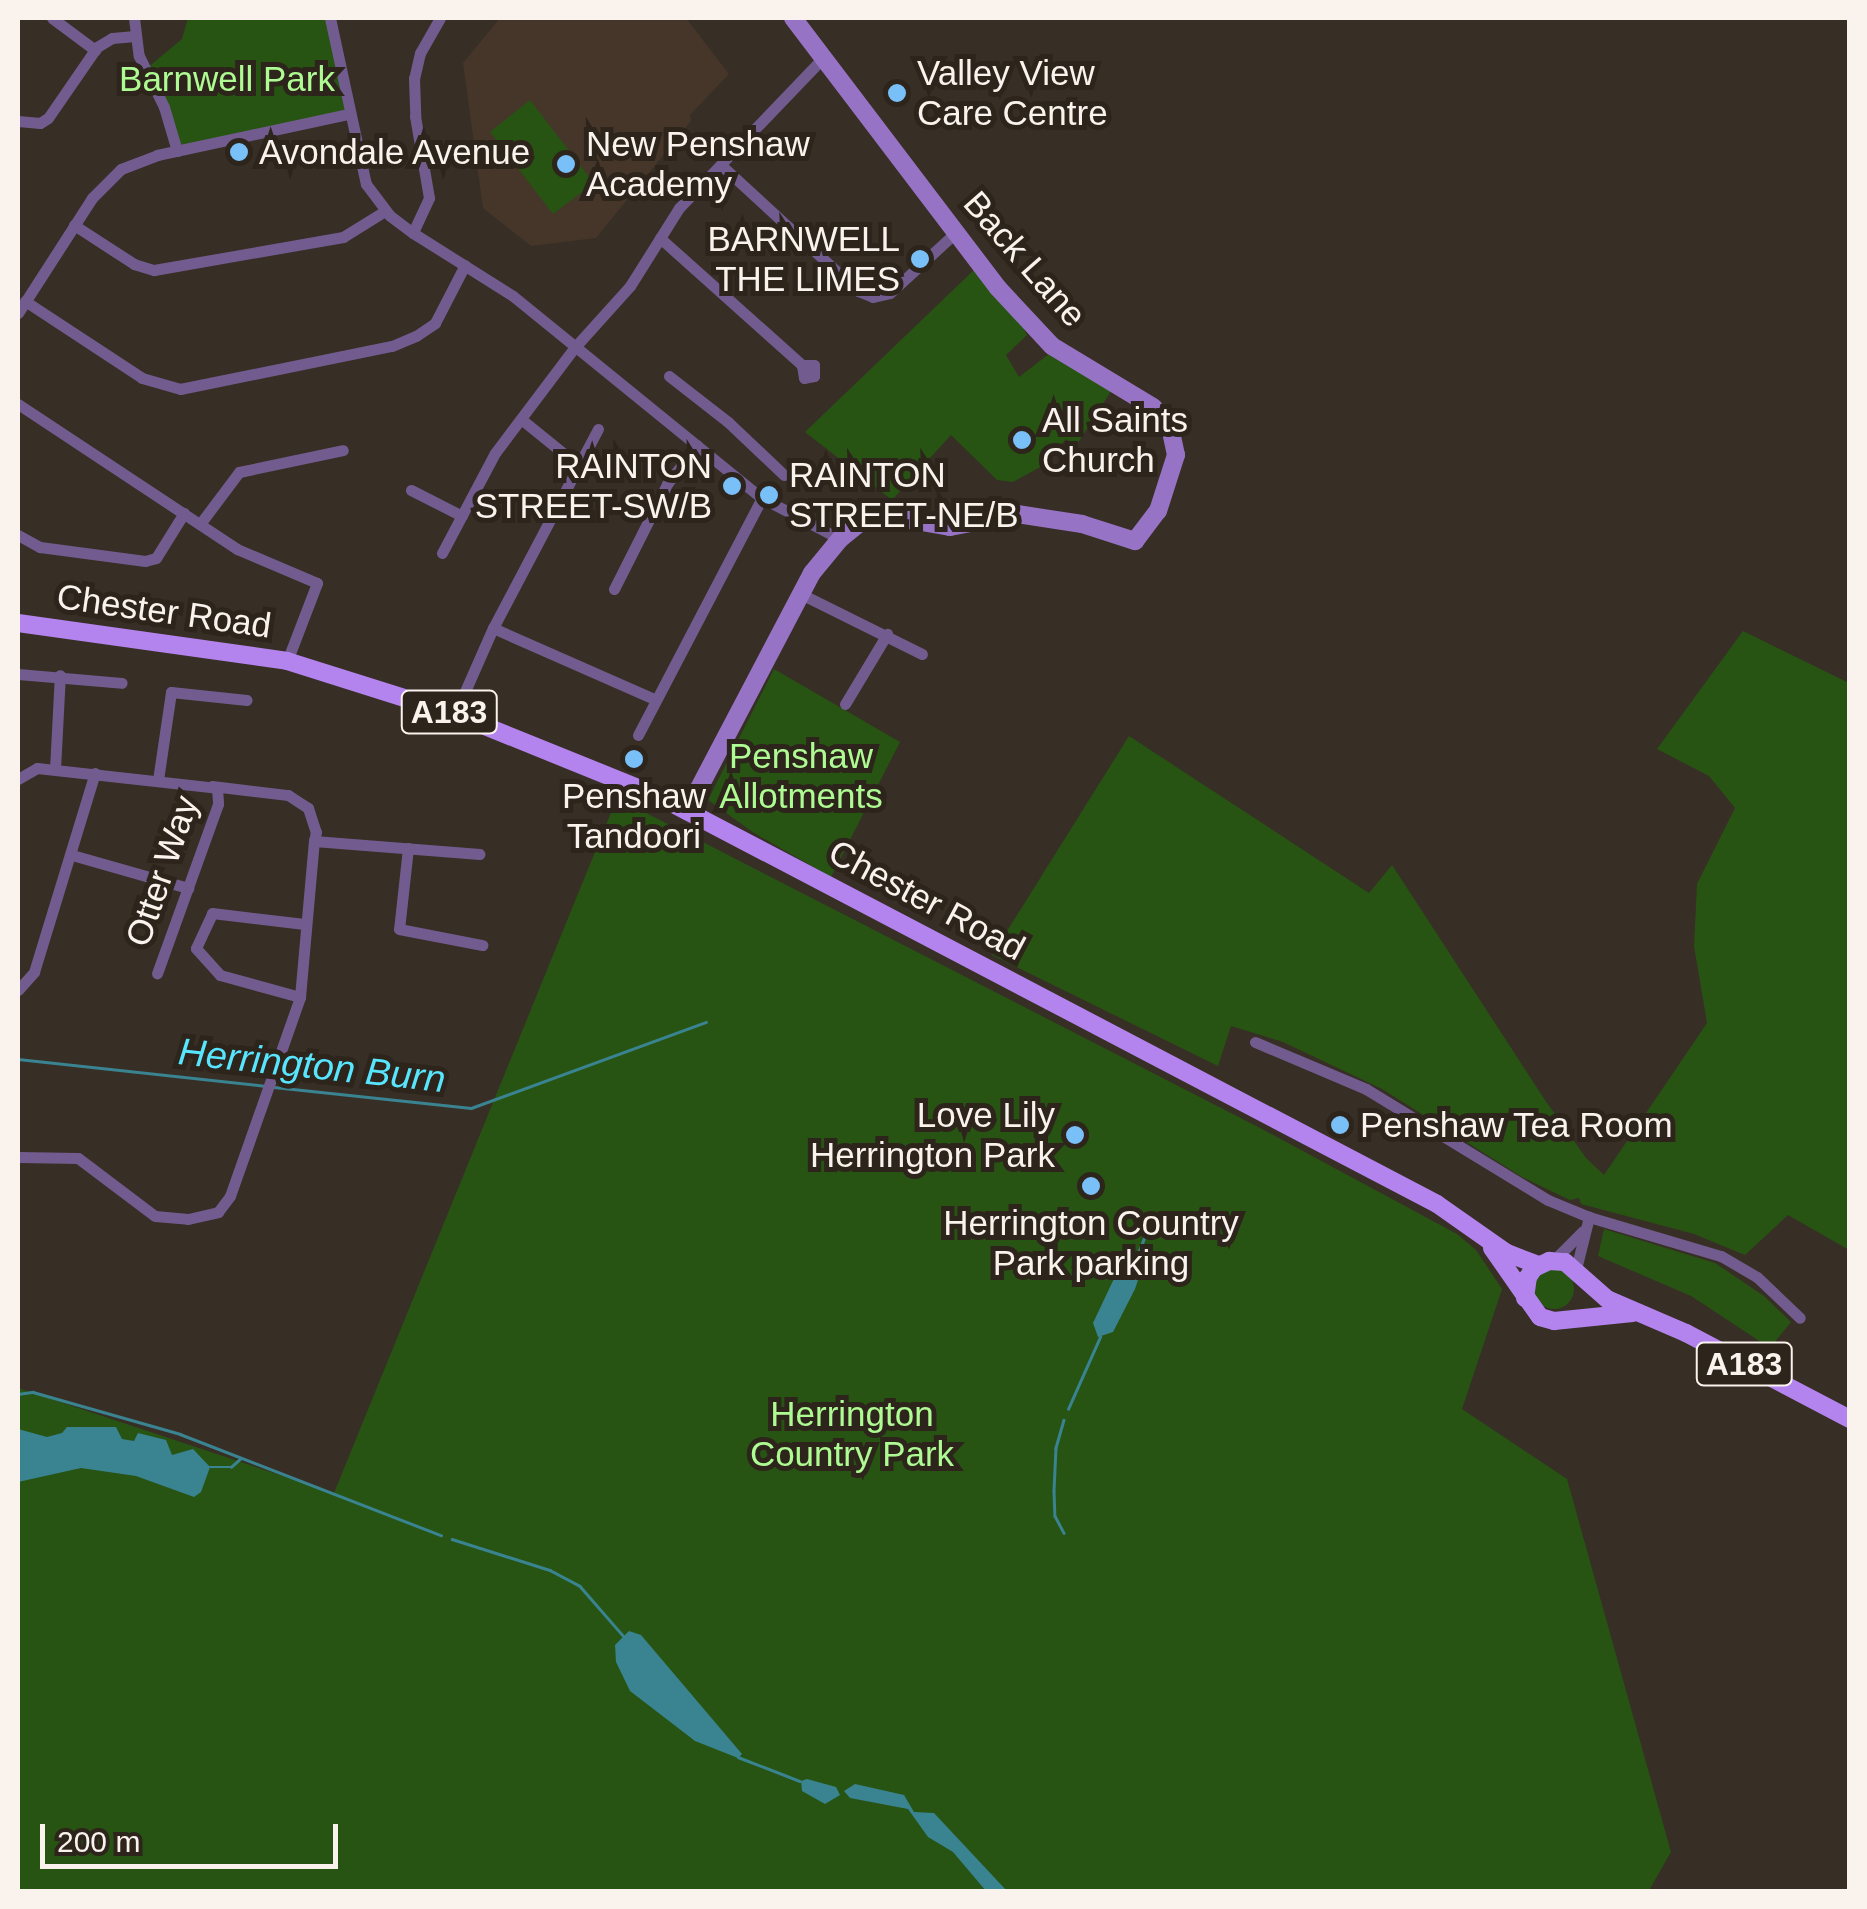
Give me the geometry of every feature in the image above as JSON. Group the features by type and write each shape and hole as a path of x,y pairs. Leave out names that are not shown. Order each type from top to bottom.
{"main road":[{"name":"Chester Road","path":"18,623 288,661 456,714 687,811 1438,1204 1485,1240 1547,1262"},
{"name":"Chester Road","path":"1485,1240 1525,1298"},
{"path":"1547,1262 1580,1276 1584,1300 1568,1318 1540,1317 1525,1298 1528,1277 1547,1262"},
{"name":"A183","path":"1580,1276 1636,1312 1686,1333 1850,1419"},
{"name":"A183","path":"1568,1318 1636,1312"}],"street":[{"path":"52,18 95,50"},
{"path":"134,18 134,36 177,151"},
{"path":"330,18 366,184 385,211 513,296 762,498 840,539 801,594 687,811"},
{"path":"413,233 430,198 415,116 414,78 420,53 440,18"},
{"name":"Back Lane","path":"793,18 998,288 1052,346 1138,395 1172,431 1176,454 1172,472 1142,536 1129,541 1082,524 1017,514 937,527 875,517 840,539"},
{"path":"18,121 40,124 95,50 112,38 134,36"},
{"path":"442,553 495,453 575,347 630,286 679,208 824,58"},
{"path":"18,313 92,198 121,169 177,151 349,114"},
{"path":"721,164 858,291 873,297 890,293 956,232"},
{"path":"74,225 134,264 154,270 344,237 385,211"},
{"path":"660,238 802,365"},
{"path":"25,301 142,378 180,389 392,346 416,336 435,323 465,265"},
{"path":"669,376 728,422 784,475"},
{"path":"18,404 237,548 318,583 288,661"},
{"path":"521,418 579,466"},
{"path":"456,714 494,628 598,429"},
{"path":"614,588 666,484 701,449"},
{"path":"200,524 239,472 343,450"},
{"path":"411,490 462,516"},
{"path":"638,735 762,498"},
{"path":"18,535 40,547 145,561 156,558 184,514"},
{"path":"801,594 922,654"},
{"path":"494,628 656,700"},
{"path":"845,704 887,634"},
{"path":"18,674 122,683"},
{"path":"56,769 60,676"},
{"path":"158,780 171,692 247,700"},
{"path":"18,778 37,768 56,769 288,795 308,808 316,832 304,924 300,996 230,1196 218,1212 188,1219 155,1216 78,1158 18,1157"},
{"path":"18,990 34,972 95,773"},
{"name":"Otter Way","path":"157,973 218,804 215,787"},
{"path":"314,841 479,854"},
{"path":"408,848 399,930 482,945"},
{"path":"72,855 188,888"},
{"path":"300,996 220,976 196,948 212,913 304,924"},
{"path":"1255,1042 1336,1073 1520,1186 1589,1217 1721,1256 1757,1277 1800,1318"},
{"path":"1580,1276 1583,1231 1589,1217"},
{"path":"1547,1262 1583,1231"}],"shaded area":[{"name":"New Penshaw Academy","path":"500,18 686,18 729,74 690,115 691,121 596,238 531,246 483,208 463,63"}],"green space":[{"name":"Barnwell Park","path":"188,18 330,18 349,114 177,151 146,69 182,39"},
{"path":"530,100 594,183 553,214 490,132"},
{"path":"975,269 1017,315 1027,335 1006,355 1019,377 1049,354 1113,388 1076,446 1066,439 1044,465 1013,482 997,480 951,435 892,500 805,432"},
{"path":"1743,631 1849,683 1849,1250 1788,1215 1745,1255 1694,1234 1581,1204 1579,1198 1570,1200 1522,1177 1382,1089 1283,1042 1231,1026 1218,1066 992,955 1129,736 1369,893 1392,865 1545,1100 1586,1158 1604,1175 1707,1023 1694,946 1697,884 1735,808 1709,776 1657,749"},
{"name":"Penshaw Allotments","path":"774,669 900,742 831,877 754,833 708,800"},
{"name":"Herrington Country Park","path":"617,798 1262,1129 1457,1234 1476,1250 1502,1289 1462,1409 1567,1479 1671,1852 1648,1892 18,1891 18,1388 334,1493"},
{"path":"1604,1229 1715,1263 1764,1296 1791,1322 1770,1348 1691,1296 1598,1256"},
{"path":"1554,1269 1568,1275 1574,1289 1568,1303 1554,1309 1540,1303 1534,1289 1540,1275"}],"water":[{"path":"1130,1266 1139,1277 1135,1289 1113,1332 1098,1337 1093,1323 1119,1268"},
{"path":"67,1427 116,1427 122,1439 134,1441 138,1433 166,1440 172,1455 193,1449 210,1467 201,1492 194,1497 136,1476 81,1468 18,1482 18,1429 47,1437 62,1433"},
{"path":"629,1631 641,1635 742,1754 738,1758 695,1741 630,1691 616,1662 615,1645"},
{"path":"801,1781 836,1787 840,1795 825,1804 802,1791"},
{"path":"855,1784 904,1795 914,1812 934,1813 1007,1891 986,1891 953,1852 928,1837 908,1809 850,1798 844,1791"}],"waterway":[{"name":"Herrington Burn","path":"274,1087 471,1108 706,1022"},
{"name":"Herrington Burn","path":"18,1059 266,1086"},
{"path":"1132,1268 1145,1236"},
{"path":"1068,1409 1100,1337"},
{"name":"Herrington Burn","path":"18,1394 33,1392 180,1434 441,1535"},
{"path":"1064,1420 1056,1448 1054,1491 1055,1516 1064,1533"},
{"path":"210,1467 231,1467 240,1459"},
{"name":"Herrington Burn","path":"452,1539 550,1570 580,1586 626,1639"},
{"name":"Herrington Burn","path":"738,1757 800,1781"}],"place":[{"name":"Valley View Care Centre","path":"897,93"},
{"name":"Avondale Avenue","path":"239,152"},
{"name":"New Penshaw Academy","path":"566,164"},
{"name":"BARNWELL THE LIMES","path":"920,259"},
{"name":"All Saints Church","path":"1022,440"},
{"name":"RAINTON STREET-SW/B","path":"732,486"},
{"name":"RAINTON STREET-NE/B","path":"769,495"},
{"name":"Penshaw Tandoori","path":"634,759"},
{"name":"Penshaw Tea Room","path":"1340,1125"},
{"name":"Love Lily Herrington Park","path":"1075,1135"},
{"name":"Herrington Country Park parking","path":"1091,1186"}]}
